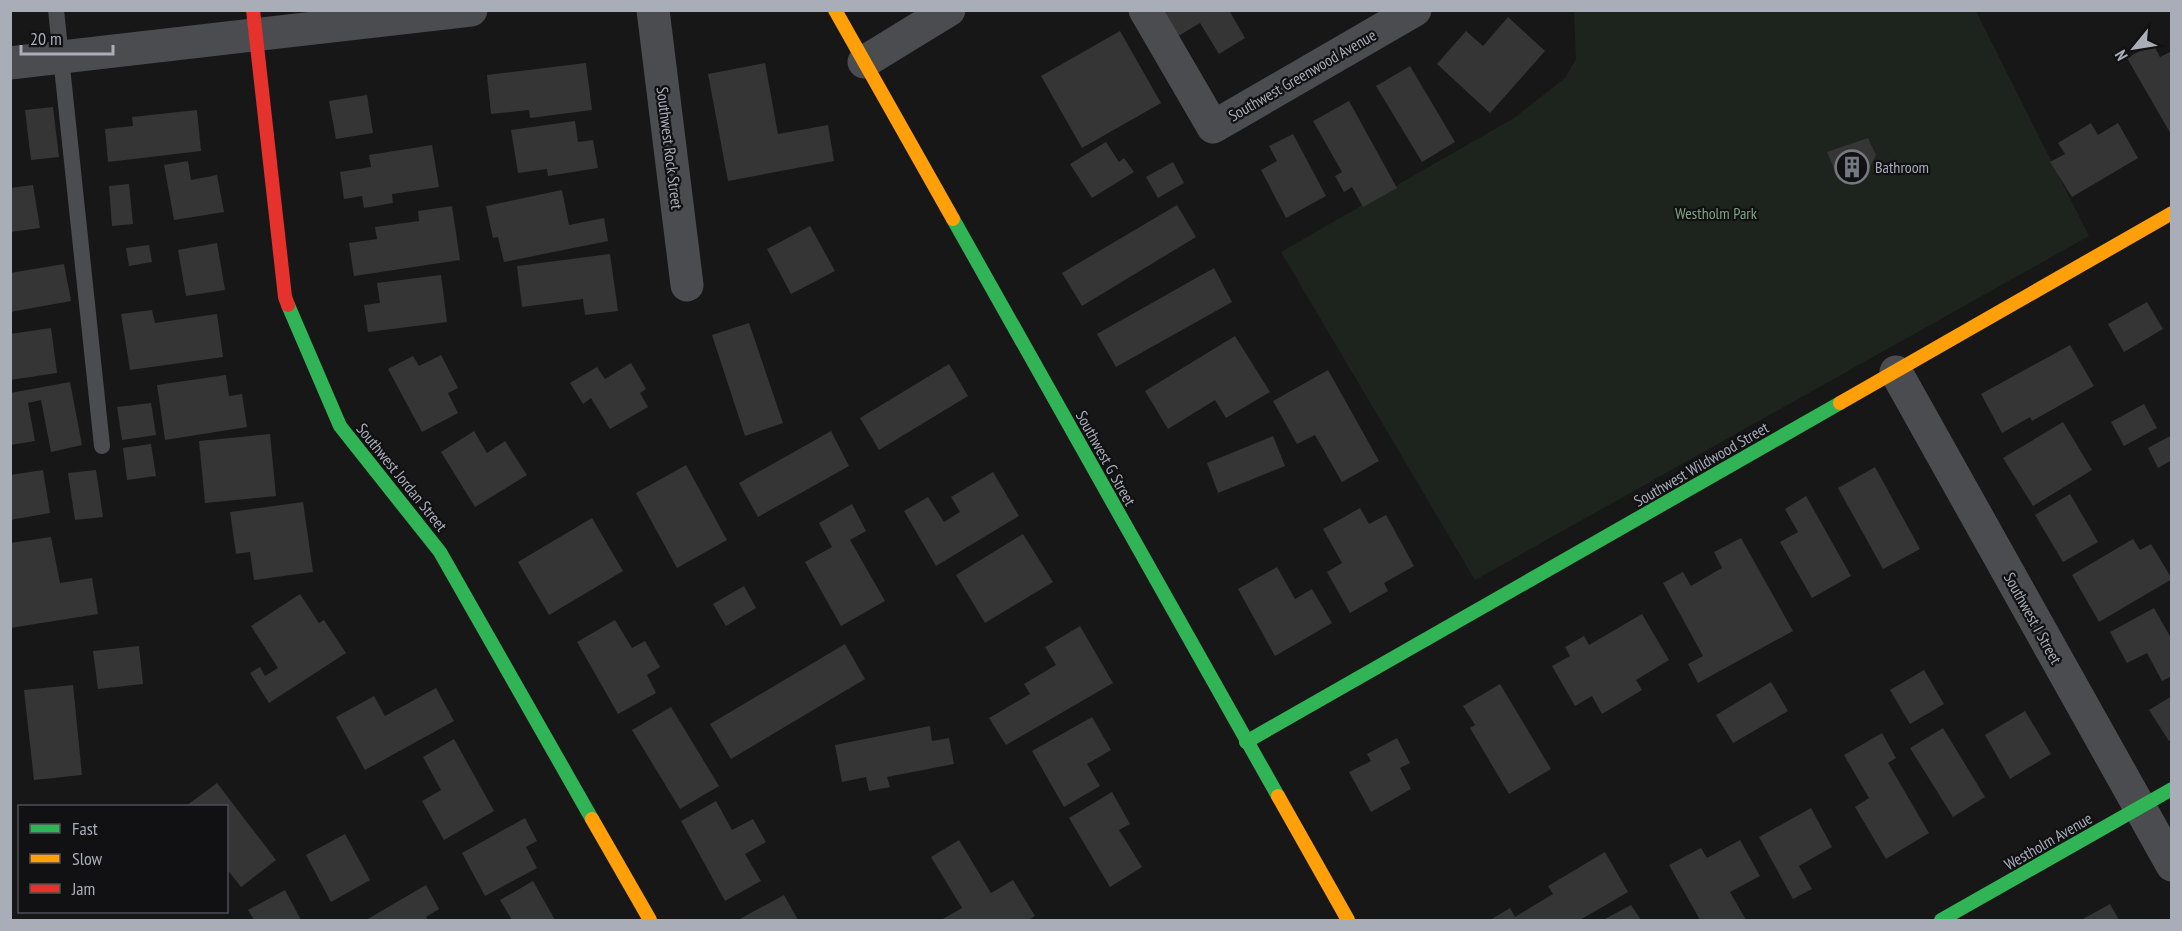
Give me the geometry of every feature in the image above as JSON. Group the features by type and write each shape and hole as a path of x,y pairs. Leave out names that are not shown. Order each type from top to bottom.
{"street":[{"path":"10,63 61,57 255,23 471,10"},
{"name":"Southwest Rock Street","path":"653,10 687,285"},
{"name":"Southwest G Street","path":"835,10 1348,921"},
{"path":"864,62 949,10"},
{"name":"Southwest Greenwood Avenue","path":"1145,10 1213,127 1415,10"},
{"name":"Southwest Jordan Street","path":"255,23 285,297 340,426 440,552 650,921"},
{"name":"Southwest Wildwood Street","path":"1246,742 2172,213"},
{"name":"Southwest I Street","path":"1896,372 2172,865"},
{"name":"Westholm Avenue","path":"1941,921 2172,789"}],"lane":[{"path":"56,10 102,446"}],"green space":[{"name":"Westholm Park","path":"1574,10 1976,11 2089,236 1475,580 1281,252 1514,118 1565,78 1576,59"}],"building":[{"path":"1159,10 1229,10 1245,38 1219,54 1200,23 1175,38"},
{"path":"1508,17 1545,51 1490,113 1437,64 1466,31 1483,46"},
{"path":"1120,31 1161,103 1082,148 1041,76"},
{"path":"2153,44 2160,57 2172,51 2172,136 2127,58"},
{"path":"586,63 592,110 530,118 529,110 491,114 487,75"},
{"path":"765,63 778,134 828,125 834,161 728,181 708,74"},
{"path":"1410,66 1455,142 1422,162 1376,86"},
{"path":"367,95 373,133 336,139 329,101"},
{"path":"1349,101 1397,188 1363,207 1352,187 1344,192 1335,176 1342,172 1313,121"},
{"path":"53,107 59,157 31,160 25,110"},
{"path":"197,110 201,151 108,162 105,129 133,126 132,117"},
{"path":"575,121 578,142 593,140 598,168 548,176 547,169 518,173 511,130"},
{"path":"2091,123 2098,135 2118,123 2138,158 2072,197 2050,162 2065,154 2058,143"},
{"path":"1293,134 1326,196 1286,218 1261,170 1277,161 1269,146"},
{"name":"Bathroom","path":"1868,138 1876,155 1864,179 1839,180 1827,152"},
{"path":"1106,142 1119,162 1124,158 1134,172 1092,198 1070,164"},
{"path":"432,145 439,187 392,194 393,203 364,208 362,196 344,199 340,172 371,167 369,155"},
{"path":"188,161 191,180 217,175 224,212 174,220 164,165"},
{"path":"1173,162 1184,183 1158,198 1146,177"},
{"path":"129,184 133,224 112,226 109,186"},
{"path":"33,185 40,228 10,232 10,188"},
{"path":"562,190 569,225 604,218 608,241 504,262 498,237 493,238 486,206"},
{"path":"1177,205 1196,237 1082,306 1062,273"},
{"path":"452,206 460,260 354,276 349,243 377,239 375,227 419,221 418,211"},
{"path":"810,226 835,271 791,294 767,249"},
{"path":"217,243 225,290 186,296 178,250"},
{"path":"149,245 152,262 129,266 126,248"},
{"path":"610,254 618,311 585,315 583,299 522,307 517,266"},
{"path":"64,264 71,301 10,312 10,273"},
{"path":"1214,268 1232,302 1116,367 1097,334"},
{"path":"441,275 447,322 368,332 364,305 380,303 377,283"},
{"path":"2147,302 2163,329 2124,352 2108,324"},
{"path":"152,310 155,323 217,314 223,357 130,370 121,314"},
{"path":"749,323 783,423 745,436 712,335"},
{"path":"51,328 57,373 10,380 10,334"},
{"path":"1235,336 1270,392 1226,418 1215,400 1168,429 1145,391"},
{"path":"2070,345 2094,386 2032,421 2030,417 2002,433 1981,394"},
{"path":"441,355 458,388 448,393 458,413 422,432 388,369 413,356 419,366"},
{"path":"631,363 646,389 640,393 648,407 610,429 591,398 583,404 570,383 597,367 605,379"},
{"path":"949,364 968,396 879,450 860,418"},
{"path":"1328,370 1379,461 1342,482 1315,435 1297,444 1273,401"},
{"path":"226,375 229,396 242,394 247,427 165,440 157,385"},
{"path":"70,382 82,445 51,452 41,400 28,403 35,441 10,445 10,393"},
{"path":"151,403 156,435 122,440 117,407"},
{"path":"2144,404 2157,428 2124,446 2111,422"},
{"path":"2063,422 2092,470 2033,506 2003,458"},
{"path":"474,431 487,453 505,441 527,475 475,507 441,452"},
{"path":"831,431 849,466 758,517 739,483"},
{"path":"270,434 276,496 205,503 199,441"},
{"path":"2172,435 2172,460 2158,468 2148,448"},
{"path":"1273,436 1285,466 1218,493 1207,463"},
{"path":"151,444 156,476 127,480 123,448"},
{"path":"686,465 727,540 677,568 636,493"},
{"path":"1875,467 1920,549 1883,569 1838,488"},
{"path":"43,470 50,513 10,520 10,475"},
{"path":"96,470 103,517 75,520 68,473"},
{"path":"993,472 1019,516 936,566 904,511 928,497 944,522 960,512 951,497"},
{"path":"2070,494 2098,542 2063,562 2035,515"},
{"path":"1806,496 1851,576 1812,598 1780,542 1798,532 1785,509"},
{"path":"303,502 313,572 254,580 250,552 236,554 230,512"},
{"path":"852,504 866,531 850,540 885,601 841,626 805,562 832,547 819,523"},
{"path":"1360,508 1369,524 1386,515 1414,566 1384,583 1388,591 1350,613 1327,572 1342,563 1323,529"},
{"path":"592,518 623,571 549,615 518,562"},
{"path":"1023,534 1053,582 985,623 956,575"},
{"path":"51,537 60,583 92,578 98,614 10,628 10,543"},
{"path":"1741,538 1793,631 1698,683 1688,664 1703,656 1663,583 1683,572 1691,586 1722,568 1714,552"},
{"path":"2133,539 2140,550 2151,544 2172,579 2099,622 2072,575"},
{"path":"1277,567 1295,599 1312,589 1332,623 1275,656 1238,589"},
{"path":"744,586 756,608 726,626 713,604"},
{"path":"300,594 319,623 324,620 346,653 269,703 250,673 260,667 265,676 278,668 251,626"},
{"path":"2154,608 2172,640 2172,676 2162,681 2147,653 2127,663 2110,632"},
{"path":"1642,614 1669,660 1636,680 1642,690 1602,714 1592,696 1575,706 1552,666 1570,656 1565,647 1584,636 1589,645"},
{"path":"615,620 632,648 645,641 660,667 647,675 656,693 618,714 577,642"},
{"path":"1080,626 1113,683 1006,745 989,718 1030,694 1024,684 1056,665 1045,647"},
{"path":"845,644 865,679 731,759 710,724"},
{"path":"139,646 143,684 98,689 93,651"},
{"path":"1924,670 1944,704 1910,724 1890,690"},
{"path":"1771,682 1788,711 1733,743 1716,715"},
{"path":"1500,684 1551,769 1509,794 1470,728 1475,725 1463,706"},
{"path":"73,685 82,775 34,780 24,690"},
{"path":"436,688 454,721 365,770 336,717 374,696 385,716"},
{"path":"2172,696 2172,739 2169,741 2149,710"},
{"path":"671,707 719,786 680,809 632,730"},
{"path":"2025,711 2051,754 2010,779 1985,735"},
{"path":"1092,717 1111,750 1087,764 1100,786 1064,807 1032,751"},
{"path":"930,726 932,741 949,738 954,764 887,777 890,787 869,791 866,777 842,782 835,745"},
{"path":"1943,728 1985,797 1953,817 1910,748"},
{"path":"1882,733 1896,758 1888,763 1929,833 1886,859 1855,807 1869,798 1844,755"},
{"path":"1397,738 1410,763 1400,768 1411,789 1371,812 1349,772 1371,761 1367,754"},
{"path":"454,739 494,811 444,840 422,801 441,790 423,757"},
{"path":"217,783 276,860 241,887 228,871 228,805 187,805"},
{"path":"1112,792 1130,824 1119,830 1142,867 1110,887 1069,818"},
{"path":"716,801 732,830 753,819 766,842 745,854 761,881 725,901 681,821"},
{"path":"1811,808 1832,847 1799,866 1812,889 1793,899 1759,837"},
{"path":"525,818 537,841 526,847 537,868 485,896 462,853"},
{"path":"345,834 370,880 331,902 306,855"},
{"path":"959,840 991,893 1013,880 1035,916 1029,920 941,920 962,908 931,857"},
{"path":"1740,840 1760,876 1730,892 1746,920 1700,920 1669,865 1701,848 1707,858"},
{"path":"1605,852 1628,892 1580,920 1490,920 1510,908 1515,917 1553,894 1548,886"},
{"path":"533,881 555,920 512,920 500,900"},
{"path":"426,885 439,909 426,917 428,920 366,920"},
{"path":"285,890 301,920 254,920 248,910"},
{"path":"784,895 798,920 738,920"},
{"path":"2110,904 2119,920 2081,920"},
{"path":"1631,905 1641,920 1603,920"}],"traffic: fast":[{"path":"953,219 1278,796"},
{"path":"288,305 340,426 440,552 592,819"},
{"path":"1246,742 1840,403"},
{"path":"1941,920 2172,789"}],"traffic: slow":[{"path":"835,10 953,219"},
{"path":"1840,403 2172,213"},
{"path":"1278,796 1348,920"},
{"path":"592,819 650,920"}],"traffic: jam":[{"path":"253,10 285,297 288,305"}],"place":[{"name":"Bathroom","path":"1852,167"}]}
